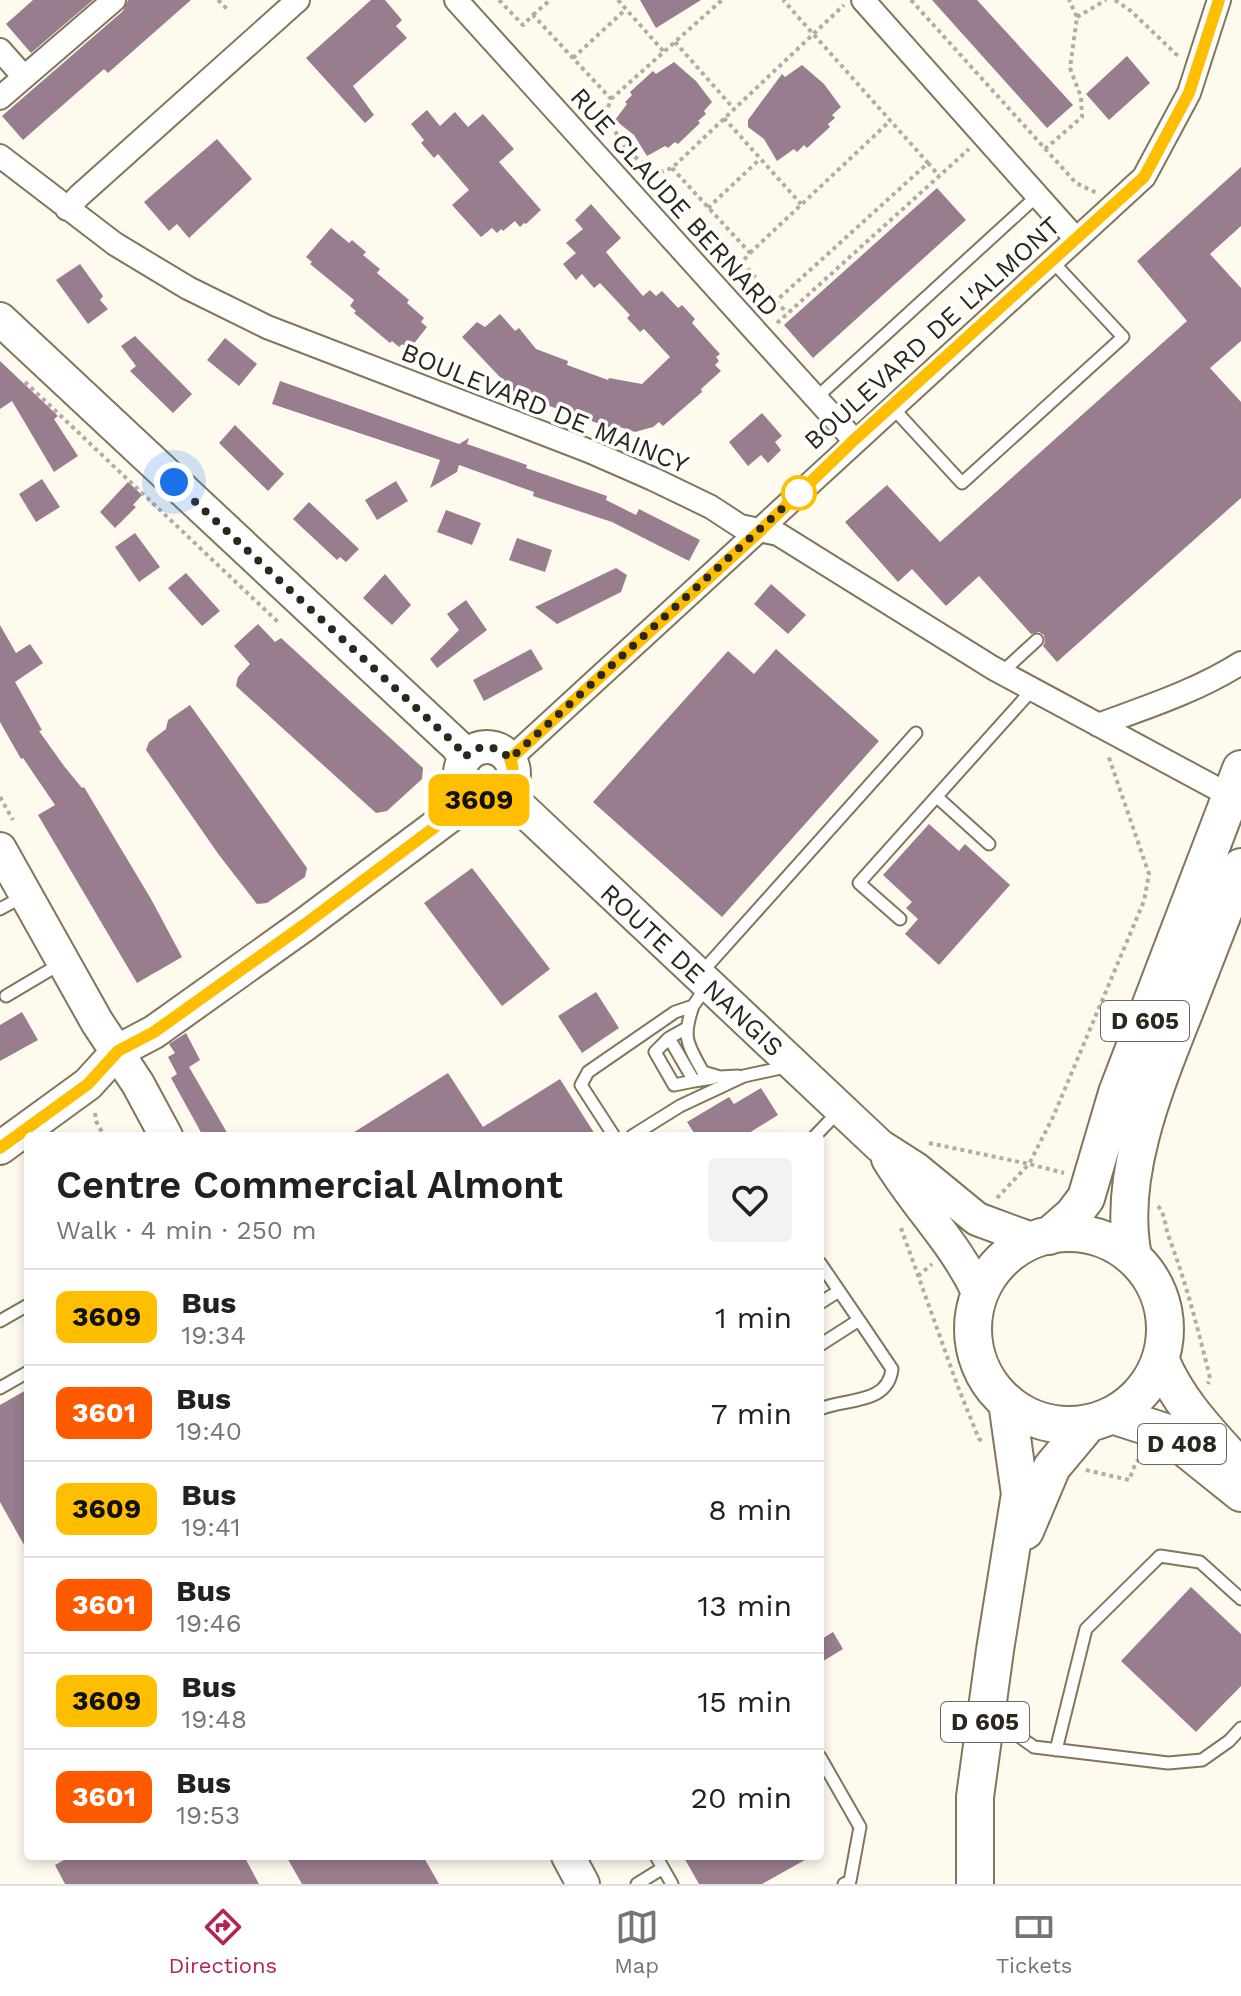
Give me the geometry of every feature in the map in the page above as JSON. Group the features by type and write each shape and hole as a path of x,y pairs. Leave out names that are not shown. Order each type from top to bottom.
{"main road":[{"path":"0,319 456,745 465,757"},
{"path":"487,746 504,752 510,759 513,783 503,796 481,801 467,793 459,774 465,757 479,747 487,746"},
{"name":"D 605","path":"1041,1238 1073,1215 1086,1198 1117,1093 1237,789"},
{"path":"0,1148 88,1084 118,1051 147,1036 304,925 455,812 467,793"},
{"name":"ROUTE DE NANGIS","path":"503,796 516,803 700,989 788,1061 880,1146 916,1169 977,1219 1041,1238"},
{"path":"6,834 13,902 64,962 164,1132"},
{"name":"D 605","path":"1133,1256 1128,1226 1131,1193 1150,1106 1241,867"},
{"name":"ROUTE DE NANGIS","path":"880,1146 904,1186 954,1247 979,1294"},
{"path":"1071,1232 1090,1234 1120,1247 1149,1274 1166,1314 1166,1338 1161,1361 1150,1380 1133,1401 1100,1419 1065,1425 1026,1416 1007,1402 986,1378 977,1359 973,1315 979,1294 992,1271 1009,1253 1041,1238 1071,1232"},
{"name":"D 408","path":"1161,1361 1169,1380 1176,1420 1241,1493"},
{"name":"D 605","path":"975,1884 975,1797 1020,1494 1007,1402"},
{"name":"D 605","path":"1011,1562 1041,1499 1052,1467 1100,1419"},
{"name":"D 408","path":"1100,1419 1176,1420 1241,1469"},
{"path":"570,1860 583,1884"}],"street":[{"path":"0,98 114,0"},
{"path":"67,209 298,0"},
{"name":"RUE CLAUDE BERNARD","path":"456,0 854,440"},
{"path":"863,0 1076,239"},
{"name":"BOULEVARD DE L'ALMONT","path":"510,759 1144,177 1189,93 1219,0"},
{"path":"0,50 24,77"},
{"name":"BOULEVARD DE MAINCY","path":"0,156 67,209 146,264 188,288 267,327 352,362 589,451 665,484 711,507 740,526 778,534 1001,673 1098,725 1237,789"},
{"path":"1098,725 1193,689 1241,663"}],"lane":[{"path":"816,398 1037,196"},
{"path":"892,407 962,483 1123,337 1052,261"},
{"path":"1001,673 1037,640"},
{"path":"900,919 859,883 1032,690"},
{"path":"611,1132 581,1085 588,1072 675,1012 700,989 916,733"},
{"path":"937,797 989,844"},
{"path":"6,996 64,962"},
{"path":"700,989 685,1029 686,1041 703,1072 720,1077"},
{"path":"685,1029 669,1038 655,1052 674,1085 744,1076 781,1068 788,1061"},
{"path":"669,1038 694,1081"},
{"path":"638,1132 680,1106 744,1076"},
{"path":"819,1132 840,1110"},
{"path":"824,1269 892,1369 886,1387 869,1398 824,1408"},
{"path":"824,1300 839,1291"},
{"path":"0,1321 24,1307"},
{"path":"824,1342 859,1320"},
{"path":"0,1388 24,1374"},
{"path":"1056,1750 1086,1629 1160,1556 1200,1562 1241,1599"},
{"path":"986,1713 1034,1747 1168,1763 1202,1760 1229,1741 1241,1728"},
{"path":"824,1764 860,1827 850,1881 844,1884"},
{"path":"658,1860 672,1884"},
{"path":"637,1884 663,1868"}],"path":[{"path":"218,0 227,9"},
{"path":"499,0 523,25 550,0"},
{"path":"618,0 664,52"},
{"path":"722,0 611,99 605,116 627,150 655,174 672,168 835,13"},
{"path":"783,0 939,176"},
{"path":"911,0 1076,183 1098,193 1112,206"},
{"path":"1045,149 1082,117 1081,97 1070,68 1077,17 1069,0"},
{"path":"1077,17 1106,0"},
{"path":"1115,0 1131,11 1182,60 1187,48"},
{"path":"573,58 626,9"},
{"path":"533,15 611,99"},
{"path":"675,42 734,109"},
{"path":"724,118 801,204"},
{"path":"787,313 742,262 890,121"},
{"path":"760,338 983,136"},
{"path":"708,208 760,159"},
{"path":"776,301 928,163"},
{"path":"672,168 750,253"},
{"path":"20,377 278,622"},
{"path":"977,1219 1029,1164 1053,1117 1144,901 1149,874 1098,725"},
{"path":"0,797 6,834"},
{"path":"95,1107 101,1132"},
{"path":"917,1141 1029,1164 1092,1181"},
{"path":"1052,1467 1075,1475 1079,1468 1129,1480 1136,1462 1176,1420 1201,1402 1207,1392 1210,1378 1193,1304 1163,1212 1153,1200 1131,1193"},
{"path":"898,1220 979,1439 1017,1459"}],"building":[{"path":"33,0 93,0 31,53 6,24"},
{"path":"128,0 191,0 108,73 104,69 23,140 2,116 123,11"},
{"path":"371,0 385,0 402,20 396,26 407,38 353,86 374,115 365,123 306,58"},
{"path":"640,0 701,0 656,28"},
{"path":"932,0 977,0 1073,105 1047,128"},
{"path":"1127,56 1150,83 1109,120 1086,94"},
{"path":"674,62 696,81 712,102 698,121 700,123 678,144 675,142 647,156 634,135 615,120 632,95 630,92 653,71 656,74"},
{"path":"802,65 824,84 841,107 832,115 835,118 828,124 830,127 807,148 804,145 797,152 794,149 777,161 764,139 748,127 748,120 782,74 785,77"},
{"path":"427,110 440,126 455,112 468,127 483,114 514,149 499,162 541,210 520,227 515,221 503,231 501,229 497,233 492,228 481,237 452,205 469,190 438,154 434,158 411,124"},
{"path":"217,139 252,179 189,238 177,224 169,231 144,202"},
{"path":"1241,167 1241,226 1210,254 1241,288 1241,341 1210,368 1241,402 1241,498 1057,662 1043,646 1044,635 1039,632 1031,634 979,576 946,606 912,569 898,582 845,522 887,485 940,542 1187,321 1137,261"},
{"path":"937,188 966,220 813,358 784,325"},
{"path":"591,204 621,238 606,252 618,267 643,296 650,290 656,296 662,291 678,308 682,305 695,319 692,323 720,354 716,357 719,361 715,365 721,371 663,426 659,422 635,432 613,425 611,428 516,394 462,337 477,322 485,327 500,314 515,331 519,328 536,349 568,361 567,365 608,380 642,384 670,357 644,329 640,332 627,318 630,315 600,283 594,288 582,274 576,280 563,264 576,253 566,243 583,229 575,220"},
{"path":"331,228 366,252 363,255 380,269 377,273 409,300 407,303 424,318 421,322 427,327 409,350 402,344 399,347 392,341 390,343 354,313 356,311 350,306 354,300 310,264 312,262 306,257"},
{"path":"80,264 103,296 100,300 108,309 88,324 56,280"},
{"path":"135,336 192,394 173,413 130,371 136,366 121,346"},
{"path":"225,338 257,364 239,386 207,360"},
{"path":"0,361 58,416 54,419 78,456 54,472 12,401 0,409"},
{"path":"280,381 459,444 469,438 467,444 607,496 606,500 636,515 639,509 700,540 689,561 612,522 533,496 534,492 459,465 457,472 430,488 440,460 272,404"},
{"path":"762,413 782,436 775,442 781,450 768,463 761,455 748,466 729,442"},
{"path":"235,425 284,474 268,491 219,443"},
{"path":"42,479 60,507 36,522 19,494"},
{"path":"396,481 408,501 377,520 365,500"},
{"path":"128,482 142,495 133,505 136,507 115,528 100,512"},
{"path":"309,502 359,549 346,562 340,557 337,560 293,519"},
{"path":"446,510 481,523 472,545 437,532"},
{"path":"135,533 160,567 139,582 115,547"},
{"path":"517,538 552,550 545,572 509,560"},
{"path":"616,568 627,575 621,592 557,624 535,607"},
{"path":"186,573 220,611 202,626 168,588"},
{"path":"385,574 411,605 392,625 363,598"},
{"path":"771,584 806,615 788,634 754,604"},
{"path":"466,600 487,630 437,668 430,659 459,630 447,614"},
{"path":"258,624 275,642 281,638 423,768 422,779 387,811 376,813 236,686 238,677 250,664 234,646"},
{"path":"0,625 16,653 30,644 43,663 15,682 42,730 39,731 64,766 84,787 182,957 137,983 38,815 55,805 21,759 0,722"},
{"path":"531,649 543,669 484,701 473,680"},
{"path":"776,649 879,741 722,917 593,802 728,651 754,674"},
{"path":"190,705 307,868 305,877 267,903 257,904 146,750 149,742 166,729 168,720"},
{"path":"929,824 959,851 965,844 1010,885 939,965 905,934 918,919 906,908 912,902 883,875"},
{"path":"472,868 550,969 502,1006 424,903"},
{"path":"596,992 619,1028 582,1053 558,1016"},
{"path":"22,1012 38,1040 0,1061 0,1025"},
{"path":"186,1033 200,1060 189,1067 227,1132 201,1132 171,1078 177,1074 168,1057 175,1053 169,1044"},
{"path":"448,1073 483,1127 560,1079 593,1132 354,1132"},
{"path":"761,1088 778,1115 750,1132 693,1132 687,1122 729,1097 734,1104"},
{"path":"24,1391 24,1545 0,1502 0,1405"},
{"path":"1191,1587 1241,1634 1241,1686 1196,1732 1121,1661"},
{"path":"833,1632 843,1649 824,1661 824,1638"},
{"path":"64,1860 246,1860 259,1884 65,1884 55,1865"},
{"path":"288,1860 425,1860 439,1884 302,1884"},
{"path":"685,1860 805,1860 762,1884 699,1884"}],"bus line":[{"name":"3609","path":"0,1148 88,1084 118,1051 154,1032 455,812 467,793 481,801 503,796 513,783 510,759 1144,177 1189,93 1219,0"}],"route":[{"path":"174,482 456,745 465,757 471,751 487,746 504,752 510,759 799,493"}]}
